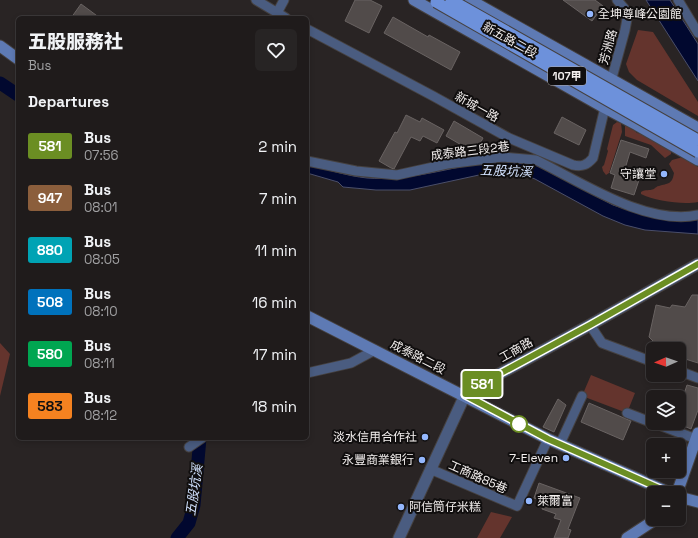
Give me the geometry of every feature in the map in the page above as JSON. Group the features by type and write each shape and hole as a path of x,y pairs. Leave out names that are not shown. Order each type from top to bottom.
{"main road":[{"name":"新五路二段","path":"414,0 605,108 637,124 698,160"},
{"name":"新五路二段","path":"451,0 698,140"},
{"name":"新五路二段","path":"470,0 698,128"},
{"name":"新五路二段","path":"436,2 698,152"},
{"path":"0,46 16,58"},
{"path":"637,124 650,129 656,129 661,125 662,118 650,102"},
{"path":"673,145 670,139 670,133 676,123 686,121"},
{"name":"成泰路二段","path":"309,317 465,395 548,439 654,486"},
{"path":"679,486 697,436"},
{"path":"686,499 698,502"},
{"path":"627,538 646,526"}],"street":[{"path":"256,0 282,16"},
{"path":"276,13 284,0"},
{"name":"芳洲路","path":"605,108 611,78 627,19 624,8 617,0"},
{"path":"678,0 698,33"},
{"name":"新城一路","path":"309,30 509,138 573,165 584,166 593,158 605,108"},
{"name":"成泰路三段2巷","path":"309,161 356,171 397,175 447,164 503,157 525,158 536,160 613,200 645,211 678,216 698,215"},
{"name":"工商路","path":"398,538 465,395 477,386 590,325 698,264"},
{"path":"590,325 602,343 646,359"},
{"path":"309,373 351,363 375,350"},
{"path":"686,374 698,378"},
{"path":"560,444 582,396"},
{"path":"626,413 646,420"},
{"path":"677,430 697,436"},
{"name":"工商路85巷","path":"430,469 517,506 548,439"},
{"path":"190,446 199,440"}],"shaded area":[{"path":"638,30 653,32 698,102 698,116 637,80 629,72 626,64"},
{"path":"617,122 621,123 622,132 609,173 606,175 602,167 608,151 607,149 613,125"},
{"path":"625,124 637,133 642,134 669,149 671,154 665,158 651,145 625,136"},
{"path":"683,157 698,167 698,202 669,202 654,199 641,194 643,191 654,189 658,186 671,182 674,173 669,164 672,160"},
{"path":"0,343 10,354 0,396"},
{"path":"591,375 635,393 627,413 582,396"},
{"path":"491,512 512,517 500,538 477,538"}],"water":[{"path":"646,0 670,0 698,44 698,81"},
{"path":"490,161 532,163 613,205 642,214 698,218 698,234 645,230 625,225 603,216 535,179 522,174 479,175 410,190 376,190 343,187 338,182 309,174 309,165 367,178 398,178"}],"building":[{"path":"355,0 370,0 382,6 369,33 345,21"},
{"name":"全坤尊峰公園館","path":"563,0 595,0 603,6 592,21"},
{"path":"81,4 97,16 72,16"},
{"path":"393,17 428,37 429,35 460,52 451,70 384,33"},
{"path":"406,115 420,122 422,118 444,130 437,143 423,136 420,141 411,137 394,169 379,161 395,132 397,133"},
{"path":"562,117 586,130 579,145 554,133"},
{"path":"454,121 483,138 475,153 446,136"},
{"path":"621,140 649,149 646,158 630,152 625,169 641,174 634,195 611,188 615,175 610,173"},
{"path":"692,295 698,295 698,363 686,359 686,342 654,342 649,337 656,305 670,308 672,305 685,307"},
{"path":"687,385 698,388 698,410 691,429 686,427 685,390"},
{"path":"558,399 566,405 554,432 543,427"},
{"path":"589,403 631,421 623,440 581,422"},
{"path":"539,483 580,498 568,529 571,530 568,538 554,538 561,520 554,518 556,514 542,509 544,502 534,498"}],"waterway":[{"path":"0,83 16,94"},
{"name":"五股坑溪","path":"177,538 189,523 194,505 200,440"}],"bus line":[{"name":"581","path":"654,486 548,439 465,395 477,386 590,325 698,264"}],"place":[{"name":"全坤尊峰公園館","path":"590,14"},
{"name":"守讓堂","path":"664,174"},
{"name":"淡水信用合作社","path":"425,437"},
{"name":"7-Eleven","path":"566,458"},
{"name":"永豐商業銀行","path":"422,460"},
{"name":"萊爾富","path":"529,501"},
{"name":"阿信筒仔米糕","path":"401,507"}]}
